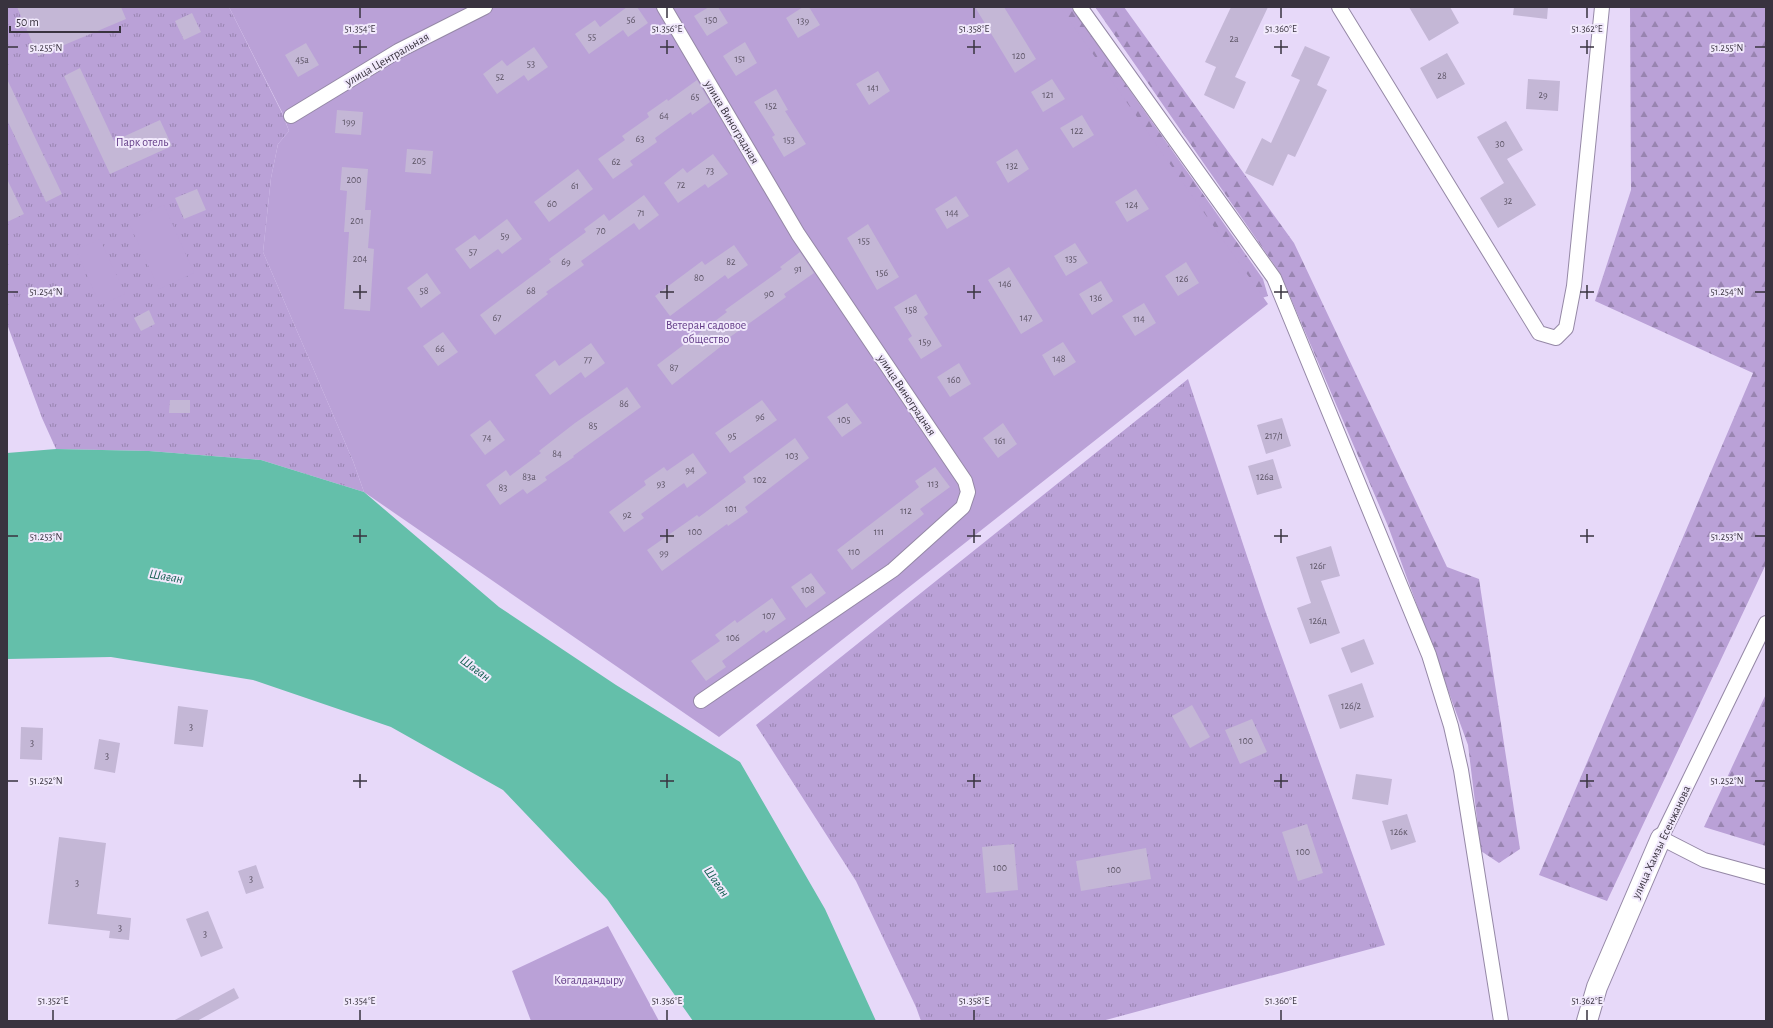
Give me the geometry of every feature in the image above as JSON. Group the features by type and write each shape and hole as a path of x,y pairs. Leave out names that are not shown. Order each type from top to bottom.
{"street":[{"name":"улица Центральная","path":"291,116 398,51 485,7"},
{"name":"улица Виноградная","path":"664,7 798,234 965,481 968,492 963,507 893,570 700,701"},
{"path":"1080,7 1274,278 1429,655 1451,726 1461,770 1501,1021"},
{"path":"1339,7 1539,332 1556,338 1566,328 1574,286 1602,7"},
{"name":"улица Хамзы Есенжанова","path":"1587,1021 1597,987 1661,838 1766,623"},
{"path":"1661,838 1704,860 1766,877"}],"green space":[{"name":"Парк отель","path":"7,7 229,7 282,113 289,131 278,144 271,178 263,252 353,461 364,492 261,460 149,451 56,449 42,418 7,324"},
{"name":"Ветеран садовое общество","path":"229,7 1060,7 1268,304 719,737 364,492 353,461 263,252 271,178 278,144 289,131 282,112"},
{"path":"1049,7 1071,7 1263,279 1268,296 1256,300"},
{"path":"1095,7 1124,7 1294,243 1447,567 1479,579 1520,849 1499,863 1481,851 1468,745 1388,526 1280,273"},
{"path":"1630,7 1766,7 1766,564 1607,901 1539,875 1753,373 1595,301 1631,190"},
{"path":"164,205 194,273 159,289 128,221"},
{"path":"100,239 125,294 100,305 76,250"},
{"path":"1188,379 1265,610 1385,945 1102,1021 921,1021 916,1007 856,881 756,725"},
{"path":"1766,694 1766,846 1704,827"},
{"name":"Көгалдандыру","path":"608,926 659,1021 531,1021 512,971"}],"water":[{"name":"Шаған","path":"56,449 149,451 261,460 364,492 499,607 616,685 740,762 825,909 876,1021 693,1021 607,899 503,790 391,727 253,680 111,657 7,659 7,453"}],"building":[{"path":"17,7 121,7 126,19 38,56"},
{"path":"627,7 637,7 648,23 628,37 623,30 589,54 575,34 595,20 600,27"},
{"path":"709,7 718,7 728,23 707,36 694,16"},
{"path":"803,7 809,7 820,25 798,38 786,18"},
{"path":"975,7 1004,7 1036,59 1015,73"},
{"path":"1231,7 1268,7 1235,77 1246,82 1234,109 1204,95 1216,67 1205,62"},
{"path":"1409,7 1450,7 1459,23 1429,41"},
{"path":"1514,7 1548,7 1547,19 1513,15"},
{"path":"192,13 201,32 184,40 175,21"},
{"path":"745,42 757,63 736,76 723,56"},
{"path":"306,43 319,65 298,77 285,55"},
{"path":"1305,46 1330,57 1317,85 1327,90 1295,157 1288,154 1273,186 1245,173 1262,138 1271,143 1300,80 1291,76"},
{"path":"534,47 548,67 528,81 524,75 497,94 483,74 502,60 507,66"},
{"path":"1447,53 1465,84 1437,99 1420,68"},
{"path":"80,68 114,141 160,120 172,146 110,174 64,76"},
{"path":"878,71 890,91 869,105 856,84"},
{"path":"7,79 62,194 46,202 7,120"},
{"path":"1052,79 1065,99 1043,112 1031,92"},
{"path":"1528,79 1560,81 1558,111 1526,109"},
{"path":"697,80 710,102 692,115 691,112 655,138 657,142 630,161 633,165 613,179 598,159 625,140 622,136 649,117 647,113 667,99 668,101"},
{"path":"776,89 788,110 785,111 806,144 784,157 772,137 775,135 754,102"},
{"path":"337,110 363,112 361,135 335,133"},
{"path":"1082,115 1094,135 1073,148 1060,128"},
{"path":"1506,121 1523,150 1507,159 1536,205 1498,228 1480,198 1504,183 1477,137"},
{"path":"407,149 433,151 431,174 405,172"},
{"path":"1017,149 1029,169 1008,183 996,162"},
{"path":"713,154 728,174 708,188 705,184 678,203 664,183 683,168 687,173"},
{"path":"342,167 368,169 365,210 371,210 368,248 374,249 370,311 344,309 349,232 344,232 347,191 340,190"},
{"path":"578,169 593,189 549,222 534,202"},
{"path":"7,179 24,214 7,222"},
{"path":"197,189 206,210 184,219 175,198"},
{"path":"1136,189 1149,209 1127,222 1115,202"},
{"path":"644,195 659,215 639,230 634,223 581,261 584,265 546,292 548,294 495,335 480,315 551,262 549,259 586,232 584,229 604,214 609,221"},
{"path":"956,196 969,216 947,229 935,209"},
{"path":"507,219 522,239 502,254 498,249 470,269 455,249 475,235 479,240"},
{"path":"868,224 899,277 877,290 847,238"},
{"path":"1075,243 1088,263 1066,276 1054,256"},
{"path":"734,245 748,265 728,279 725,275 670,316 655,296 702,261 705,265"},
{"path":"800,252 814,273 784,294 786,297 723,342 724,344 672,385 657,365 727,312 725,310 782,269 780,267"},
{"path":"1186,262 1199,283 1178,296 1165,276"},
{"path":"1009,267 1043,321 1021,334 988,280"},
{"path":"427,273 441,293 421,308 407,288"},
{"path":"1101,281 1113,301 1092,315 1079,294"},
{"path":"916,294 928,314 924,317 942,346 921,359 908,339 912,336 894,307"},
{"path":"1144,303 1156,323 1135,336 1122,316"},
{"path":"149,310 155,324 141,331 134,318"},
{"path":"443,332 458,352 438,366 423,346"},
{"path":"1063,342 1076,362 1054,376 1042,355"},
{"path":"591,343 605,363 585,378 581,372 550,395 535,375 555,360 559,366"},
{"path":"959,363 971,384 950,397 937,377"},
{"path":"627,387 641,407 545,477 547,480 527,494 523,489 500,505 486,485 506,470 510,476 541,453 539,451 575,423"},
{"path":"170,400 190,400 190,413 169,413"},
{"path":"762,400 777,420 730,453 715,433"},
{"path":"847,403 862,423 842,437 827,417"},
{"path":"1282,418 1291,446 1266,454 1257,425"},
{"path":"490,420 505,440 485,455 470,435"},
{"path":"1003,423 1017,444 998,458 983,438"},
{"path":"795,438 809,458 745,507 748,512 728,526 727,524 662,571 647,550 697,515 699,517 746,482 743,477"},
{"path":"693,453 707,473 687,488 684,483 641,514 644,518 624,532 609,512 646,485 644,481 664,467 667,471"},
{"path":"1273,459 1282,488 1257,495 1248,466"},
{"path":"935,467 950,487 920,509 924,514 852,570 837,550 919,487 915,481"},
{"path":"1331,546 1340,576 1321,581 1340,633 1310,644 1297,608 1311,603 1296,557"},
{"path":"811,573 826,593 806,608 791,587"},
{"path":"772,598 786,619 766,633 764,630 722,661 726,667 706,681 691,661 720,641 715,635 735,620 737,623"},
{"path":"1364,639 1374,664 1351,673 1341,648"},
{"path":"1362,683 1374,717 1340,729 1328,695"},
{"path":"1192,705 1210,737 1190,748 1172,716"},
{"path":"178,706 208,710 203,747 174,744"},
{"path":"1252,719 1267,752 1240,764 1225,730"},
{"path":"21,727 43,728 42,760 20,759"},
{"path":"99,739 120,743 115,773 94,769"},
{"path":"1356,774 1392,779 1388,805 1352,799"},
{"path":"1407,814 1416,842 1391,850 1382,821"},
{"path":"1307,824 1323,873 1298,881 1282,832"},
{"path":"59,837 106,843 97,914 131,918 129,940 109,938 110,931 48,924"},
{"path":"1014,844 1018,890 986,893 982,847"},
{"path":"1146,848 1151,879 1081,891 1076,861"},
{"path":"256,865 264,888 246,894 238,871"},
{"path":"208,911 223,948 201,957 186,919"},
{"path":"234,988 239,998 197,1021 173,1021"}]}
